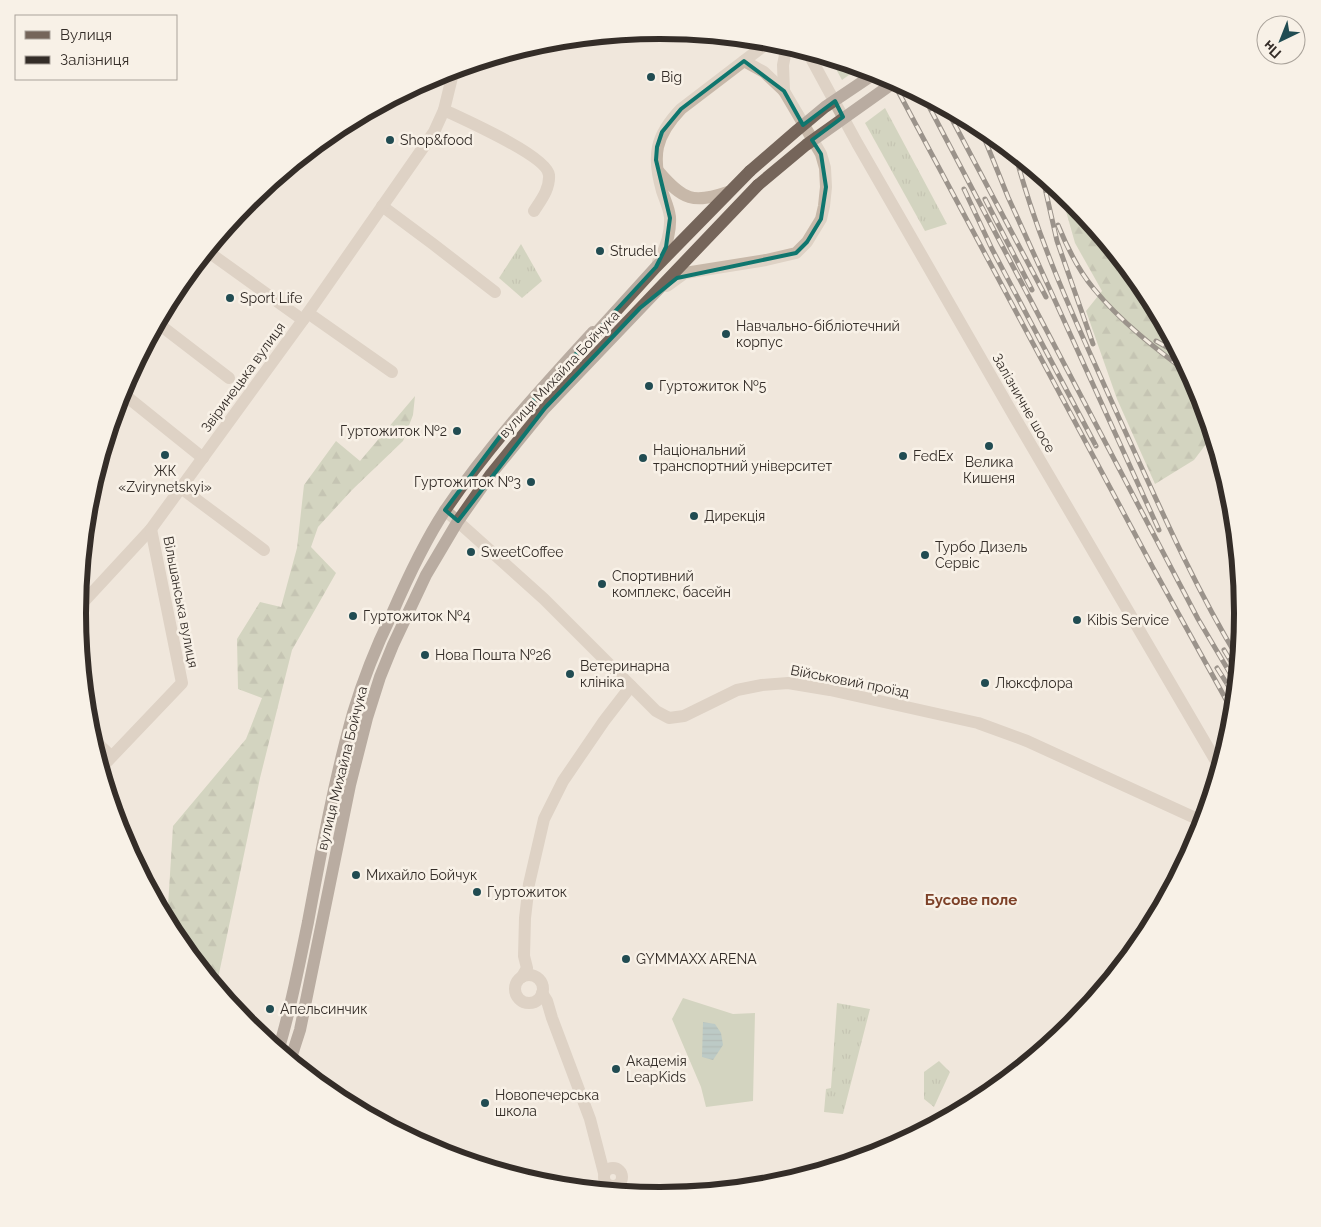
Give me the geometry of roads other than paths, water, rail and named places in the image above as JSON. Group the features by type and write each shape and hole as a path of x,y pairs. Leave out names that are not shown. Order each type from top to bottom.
{"main road":[{"name":"вулиця Михайла Бойчука","path":"280,1044 293,996 342,753 359,694 380,639 412,568 446,510 479,462 511,424 593,332 596,333 728,192 795,132 826,107 868,78"},
{"name":"вулиця Михайла Бойчука","path":"292,1054 305,1006 350,785 373,698 393,645 426,575 458,521 496,467 545,408 758,186 806,145 888,87"}],"street":[{"path":"656,267 666,247 670,218 656,160 657,147 662,132 680,109 761,48"},
{"path":"784,90 783,65 785,53"},
{"name":"Залізничне шосе","path":"811,59 1014,416 1216,761"},
{"path":"640,308 685,273 796,254 807,242 821,218 826,187 825,168 821,154 784,90 764,72 744,61"},
{"name":"Звіринецька вулиця","path":"86,600 151,529 305,317 434,132 444,110 452,79"},
{"path":"444,110 506,140 545,167 549,174 547,190 534,211"},
{"path":"658,171 671,186 683,195 707,199 728,192"},
{"path":"382,206 495,292"},
{"path":"212,255 305,317 392,372"},
{"path":"162,327 229,378"},
{"path":"128,398 204,458"},
{"path":"181,488 264,550"},
{"name":"Військовий проїзд","path":"446,510 544,600 656,711 669,718 684,716 737,690 762,685 788,683 830,690 969,721 1027,741 1197,818"},
{"name":"Вільшанська вулиця","path":"105,763 182,683 151,529"},
{"path":"539,997 527,1003 516,996 515,986 526,968 524,956 525,918 529,884 544,819 562,781 631,686"},
{"path":"102,747 112,756"},
{"path":"525,948 537,978 542,985 539,997 552,1018 590,1119 596,1126 610,1179 620,1172 622,1187"},
{"path":"522,977 537,978"}],"water":[{"path":"703,1022 715,1024 721,1033 723,1045 713,1060 702,1057"}],"railway":[{"path":"898,91 1152,566 1228,703"},
{"path":"928,105 1198,619 1231,676"},
{"path":"951,118 1046,297"},
{"path":"985,140 1008,197 1159,530"},
{"path":"1018,165 1048,255 1076,322 1176,542 1206,602 1234,651"},
{"path":"1045,186 1057,241 1093,344"},
{"path":"964,189 992,249 1096,446"},
{"path":"985,199 1032,290"},
{"path":"1058,225 1078,266 1088,282 1104,301 1140,335 1179,366"},
{"path":"1156,341 1171,349"},
{"path":"1224,650 1233,664"},
{"path":"1217,668 1230,689"}],"place":[{"name":"Big","path":"651,77"},
{"name":"Shop&food","path":"390,140"},
{"name":"Strudel","path":"600,251"},
{"name":"Sport Life","path":"230,298"},
{"name":"Навчально-бібліотечний корпус","path":"726,334"},
{"name":"Гуртожиток №5","path":"649,386"},
{"name":"Гуртожиток №2","path":"457,431"},
{"name":"Велика Кишеня","path":"989,446"},
{"name":"ЖК «Zvirynetskyi»","path":"165,455"},
{"name":"FedEx","path":"903,456"},
{"name":"Національний транспортний університет","path":"643,458"},
{"name":"Гуртожиток №3","path":"531,482"},
{"name":"Дирекція","path":"694,516"},
{"name":"SweetCoffee","path":"471,552"},
{"name":"Турбо Дизель Сервіс","path":"925,555"},
{"name":"Спортивний комплекс, басейн","path":"602,584"},
{"name":"Гуртожиток №4","path":"353,616"},
{"name":"Kibis Service","path":"1077,620"},
{"name":"Нова Пошта №26","path":"425,655"},
{"name":"Ветеринарна клініка","path":"570,674"},
{"name":"Люксфлора","path":"985,683"},
{"name":"Михайло Бойчук","path":"356,875"},
{"name":"Гуртожиток","path":"477,892"},
{"name":"GYMMAXX ARENA","path":"626,959"},
{"name":"Апельсинчик","path":"270,1009"},
{"name":"Академія LeapKids","path":"616,1069"},
{"name":"Новопечерська школа","path":"485,1103"}],"district":[{"name":"Бусове поле","path":"971,900"}]}
